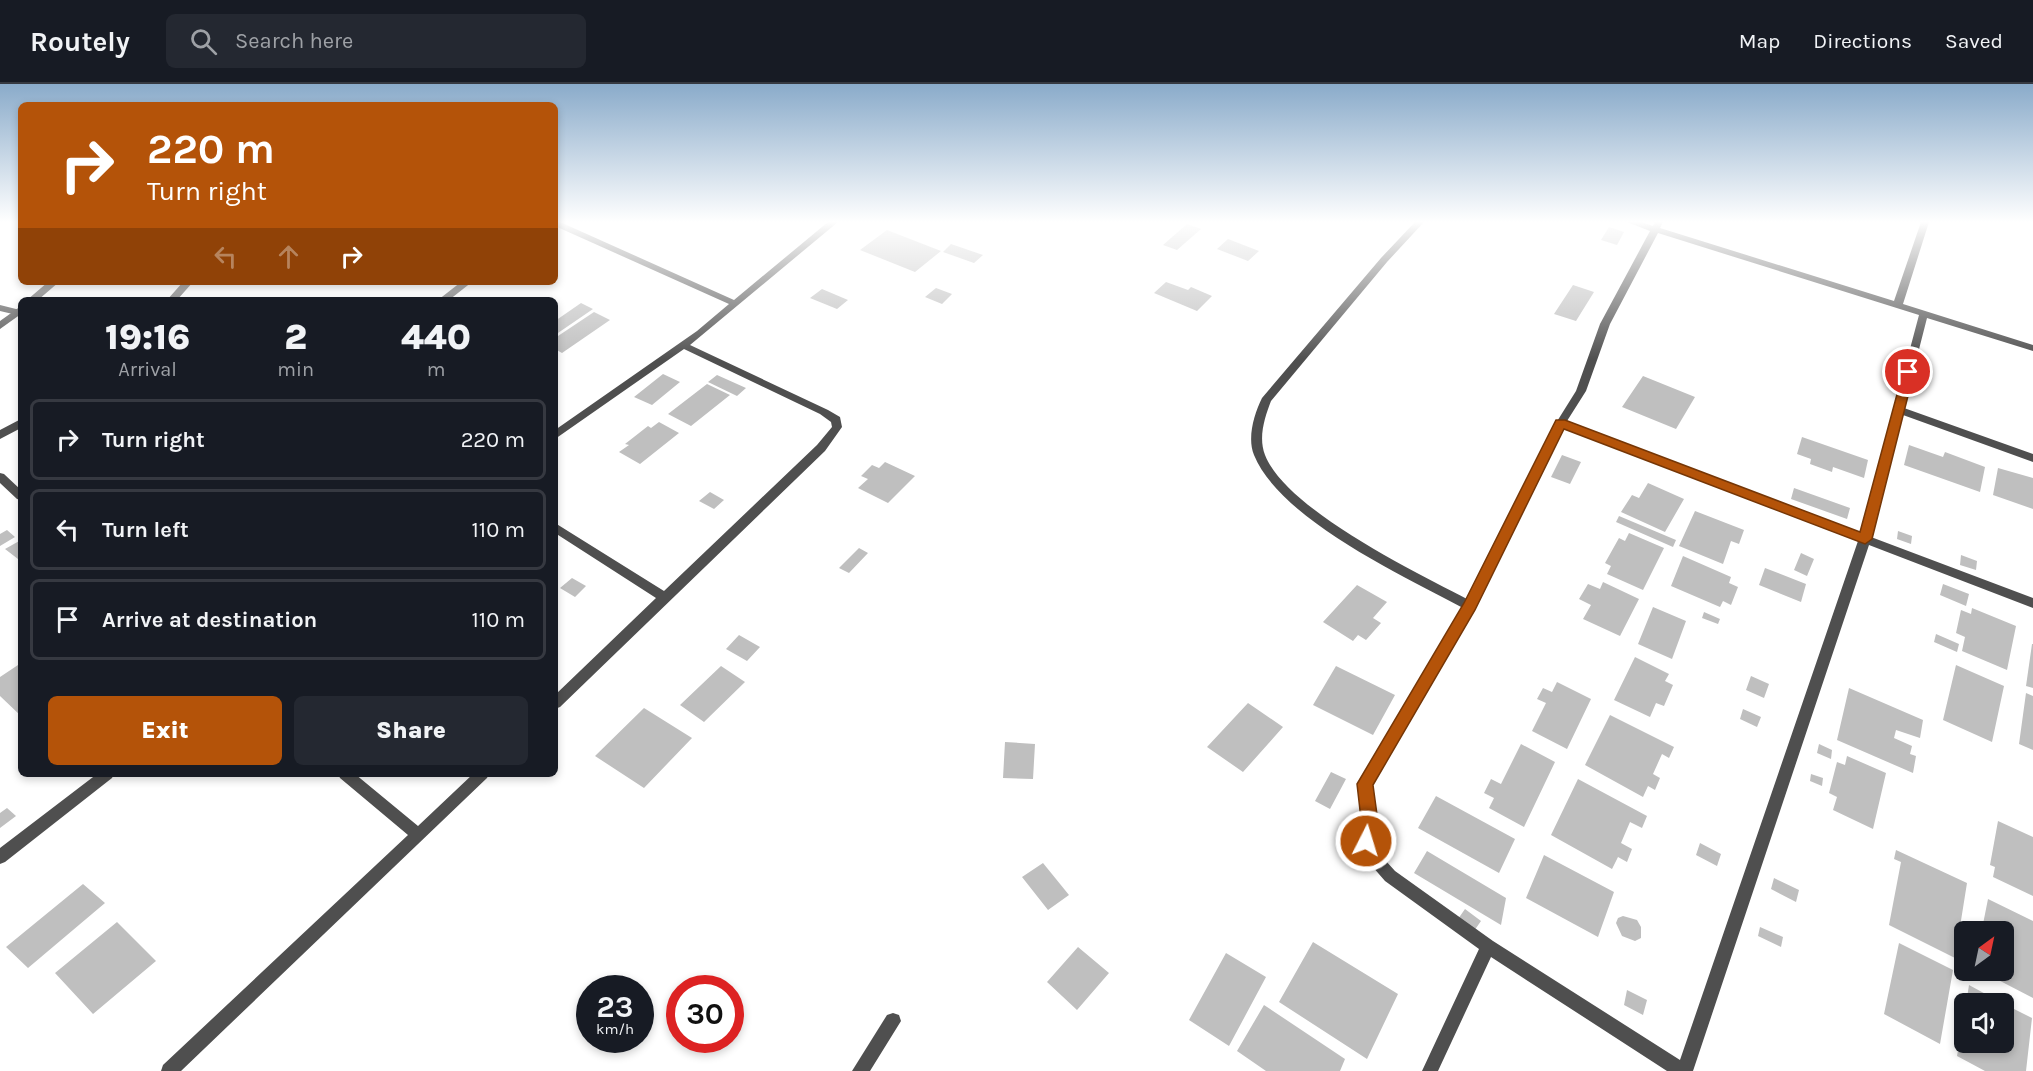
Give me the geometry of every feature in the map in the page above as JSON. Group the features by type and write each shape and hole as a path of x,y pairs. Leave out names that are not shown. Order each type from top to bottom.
{"street":[{"path":"656,268 734,303"},
{"path":"558,433 683,345 777,268"},
{"path":"1377,268 1266,400 1256,427 1259,456 1279,486 1310,512 1383,559 1470,606"},
{"path":"1635,268 1605,324 1581,390 1561,423 1470,606 1365,784 1370,822 1363,828 1370,853 1390,876 1488,946 1683,1071 1865,539 1924,313"},
{"path":"1787,268 2033,348"},
{"path":"1898,304 1910,268"},
{"path":"36,297 50,285"},
{"path":"175,297 185,285"},
{"path":"447,297 463,285"},
{"path":"0,326 18,311"},
{"path":"558,701 821,448 837,427 836,420 824,411 683,345"},
{"path":"1898,410 2033,458"},
{"path":"1561,423 2033,603"},
{"path":"0,435 18,425"},
{"path":"0,477 18,493"},
{"path":"558,529 665,598"},
{"path":"0,857 103,777"},
{"path":"349,777 418,835"},
{"path":"169,1071 479,777"},
{"path":"1430,1071 1488,946"},
{"path":"860,1071 893,1021"}],"lane":[{"path":"0,309 18,310"}],"building":[{"path":"905,268 920,268 915,272"},
{"path":"1166,282 1188,290 1191,287 1212,296 1197,311 1154,293"},
{"path":"1573,285 1594,292 1576,321 1554,314"},
{"path":"936,288 952,294 942,304 925,297"},
{"path":"822,289 848,300 837,309 810,298"},
{"path":"581,303 593,309 558,333 558,319"},
{"path":"594,312 610,320 562,353 558,351 558,336"},
{"path":"663,374 680,382 652,405 634,397"},
{"path":"717,375 746,388 737,396 708,382"},
{"path":"1643,376 1695,397 1676,429 1622,407"},
{"path":"707,384 730,395 691,426 668,414"},
{"path":"659,422 679,433 640,464 619,452 629,445 625,444 648,426 651,428"},
{"path":"1802,437 1868,460 1864,478 1833,467 1832,472 1810,464 1811,459 1797,454"},
{"path":"1909,445 1943,457 1945,452 1985,467 1980,492 1904,465"},
{"path":"1562,455 1581,462 1570,484 1551,477"},
{"path":"885,462 915,476 888,503 858,488 868,479 861,476 872,465 879,468"},
{"path":"1998,468 2033,478 2033,509 1993,495"},
{"path":"1648,483 1684,499 1665,532 1621,512 1632,495 1639,498"},
{"path":"1794,488 1850,508 1847,519 1791,499"},
{"path":"710,492 724,500 714,509 699,501"},
{"path":"1695,511 1744,530 1739,544 1731,541 1723,564 1679,546"},
{"path":"1619,516 1676,540 1673,547 1616,522"},
{"path":"7,530 15,537 0,546 0,534"},
{"path":"1898,531 1912,536 1911,544 1897,539"},
{"path":"1629,533 1664,548 1643,590 1607,574 1611,566 1605,563 1619,538 1625,541"},
{"path":"18,542 18,559 5,549"},
{"path":"859,548 868,553 849,573 839,568"},
{"path":"1801,553 1814,559 1807,576 1794,570"},
{"path":"1961,555 1977,561 1976,570 1960,565"},
{"path":"1683,556 1731,577 1729,583 1738,587 1731,605 1723,601 1720,607 1671,586"},
{"path":"1765,568 1806,584 1801,602 1759,585"},
{"path":"572,578 586,586 575,597 560,588"},
{"path":"1603,582 1639,599 1620,636 1583,619 1591,605 1579,599 1588,584 1600,589"},
{"path":"1943,584 1969,594 1966,606 1940,595"},
{"path":"1357,585 1387,602 1373,618 1381,623 1366,640 1358,635 1353,641 1323,622"},
{"path":"1653,607 1686,621 1672,659 1638,644"},
{"path":"1972,608 2016,626 2007,670 1962,651 1965,637 1956,633 1961,610 1971,614"},
{"path":"1704,612 1720,619 1718,624 1702,618"},
{"path":"1936,634 1959,644 1957,652 1934,642"},
{"path":"739,635 760,647 747,661 726,649"},
{"path":"2033,644 2033,688 2026,686"},
{"path":"1635,657 1669,674 1665,681 1673,685 1664,706 1656,703 1650,717 1614,700"},
{"path":"18,665 18,713 0,696 0,677"},
{"path":"1956,665 2004,686 1992,742 1943,720"},
{"path":"721,666 745,682 704,722 680,705"},
{"path":"1336,666 1395,695 1373,735 1313,705"},
{"path":"1751,676 1769,684 1764,698 1746,690"},
{"path":"1557,682 1591,699 1567,749 1532,731 1546,703 1537,699 1543,688 1552,692"},
{"path":"1849,688 1923,720 1920,738 1896,730 1894,738 1912,746 1910,754 1916,756 1913,773 1837,740"},
{"path":"2026,693 2033,696 2033,750 2019,744"},
{"path":"1248,703 1283,727 1243,772 1207,747"},
{"path":"644,708 692,738 644,788 595,756"},
{"path":"1743,709 1761,717 1757,727 1740,719"},
{"path":"1610,715 1674,747 1669,758 1662,754 1653,774 1660,778 1655,790 1648,786 1643,797 1585,765"},
{"path":"1005,742 1035,744 1033,779 1003,778"},
{"path":"1521,744 1555,762 1524,827 1489,808 1494,798 1484,793 1491,779 1501,784"},
{"path":"1819,744 1832,750 1831,759 1817,753"},
{"path":"1847,756 1886,773 1873,829 1833,810 1837,797 1829,793 1837,762 1845,765"},
{"path":"1331,772 1346,779 1330,809 1315,801"},
{"path":"1811,774 1823,778 1822,786 1810,781"},
{"path":"1578,779 1647,816 1642,828 1630,822 1621,843 1632,849 1627,862 1618,857 1612,869 1551,835"},
{"path":"1436,796 1515,839 1499,873 1418,828"},
{"path":"7,808 16,816 0,828 0,813"},
{"path":"1998,821 2033,837 2033,896 1993,877 1995,867 1990,865"},
{"path":"1700,843 1721,854 1717,866 1696,855"},
{"path":"1896,850 1967,883 1961,921 1954,921 1954,958 1889,925 1901,862 1894,859"},
{"path":"1427,851 1506,898 1501,925 1414,873"},
{"path":"1544,855 1614,892 1598,937 1526,898"},
{"path":"1043,863 1069,895 1048,910 1022,877"},
{"path":"1774,878 1799,890 1796,902 1771,889"},
{"path":"83,884 105,903 28,968 6,947"},
{"path":"1988,899 2033,921 2033,998 2000,981 2014,981 2014,921 1984,921"},
{"path":"1465,909 1481,921 1474,931 1458,919"},
{"path":"1623,916 1637,920 1641,927 1641,938 1635,941 1622,936 1616,923 1618,918"},
{"path":"117,922 156,961 93,1014 55,973"},
{"path":"1760,927 1783,937 1781,947 1758,936"},
{"path":"1313,942 1398,994 1367,1059 1279,1002"},
{"path":"1899,943 1953,970 1940,1044 1884,1014"},
{"path":"1078,947 1109,973 1077,1010 1047,982"},
{"path":"1226,953 1266,977 1229,1046 1189,1020"},
{"path":"1969,985 1984,993 1968,993"},
{"path":"1627,990 1647,1000 1643,1015 1624,1005"},
{"path":"1264,1005 1345,1059 1340,1071 1266,1071 1237,1051"},
{"path":"2014,1009 2032,1018 2026,1071 1985,1071 1957,1056 1958,1053 2014,1053"}],"route":[{"path":"1366,841 1363,828 1370,822 1365,784 1470,606 1561,423 1865,539 1908,372"}]}
